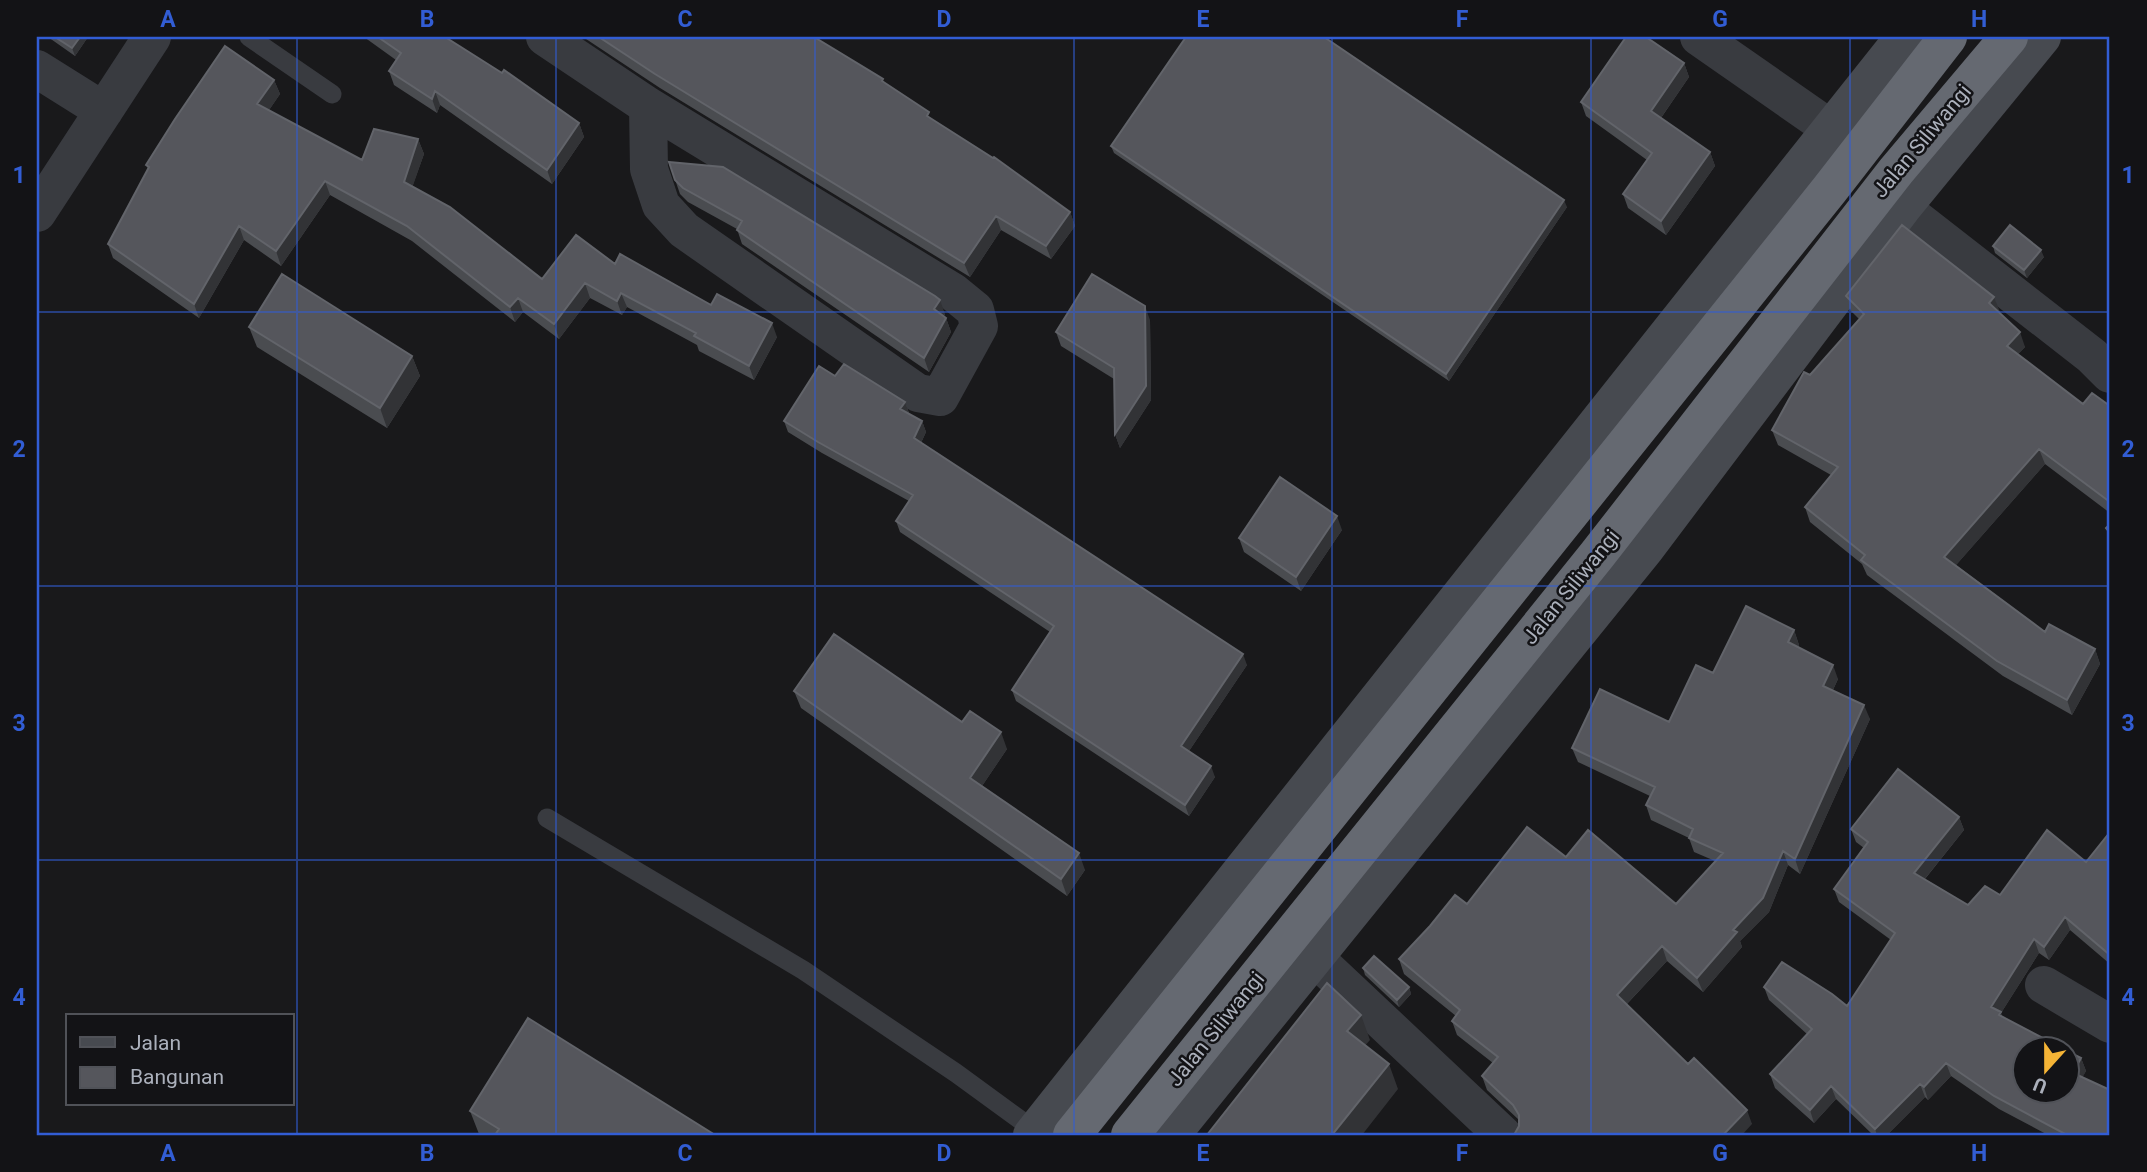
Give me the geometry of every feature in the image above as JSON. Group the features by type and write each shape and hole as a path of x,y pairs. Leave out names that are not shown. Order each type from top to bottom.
{"highway":[{"name":"Jalan Siliwangi","path":"1045,1134 1812,211 1948,37"},
{"name":"Jalan Siliwangi","path":"1130,1135 1597,555 1896,170 2009,37"}],"street":[{"path":"37,213 152,37"},
{"path":"545,37 648,106 953,292 975,310 979,326 940,397 918,393 896,379 684,230 662,205 649,169 648,106"},
{"path":"1699,37 1831,129"},
{"path":"1045,1134 1905,37"},
{"path":"1171,1135 1645,549 1902,208 2042,37"},
{"path":"37,69 104,111"},
{"path":"1902,208 2092,356 2110,374"},
{"path":"1315,958 1503,1135"},
{"path":"2043,985 2110,1024"}],"lane":[{"path":"249,37 332,94"},
{"path":"547,818 803,970 1045,1134"}],"building":[{"path":"55,37 80,37 72,48"},
{"path":"378,37 445,37 502,73 504,70 579,123 547,170 435,91 432,99 389,71 401,53"},
{"path":"599,37 814,37 883,79 882,81 929,112 927,116 994,157 1070,212 1046,246 996,216 964,263"},
{"path":"1186,37 1324,37 1564,200 1446,374 1111,146"},
{"path":"1626,37 1646,37 1684,63 1651,111 1710,152 1661,221 1623,194 1652,153 1581,102"},
{"path":"225,46 274,80 257,104 362,160 374,129 418,139 404,182 450,207 542,279 576,235 615,264 620,254 711,305 717,294 772,323 749,366 694,336 696,333 621,293 617,301 585,283 554,324 518,298 510,307 407,226 325,181 276,251 239,226 194,304 108,244 149,167 146,165"},
{"path":"669,162 723,167 935,296 940,300 934,309 946,318 924,358 737,230 742,221 683,188 675,180"},
{"path":"1902,225 1994,297 1989,303 2020,332 2007,346 2083,404 2092,393 2110,406 2110,502 2039,449 1944,557 2045,632 2049,624 2095,649 2067,700 1997,661 1861,560 1865,555 1805,507 1838,467 1772,430 1804,372 1810,375 1864,314 1846,296"},
{"path":"2010,225 2041,250 2024,270 1993,246"},
{"path":"282,274 412,356 380,408 249,327"},
{"path":"1092,274 1145,306 1146,386 1115,434 1114,368 1056,332"},
{"path":"844,364 905,402 900,409 922,421 914,438 1243,654 1181,746 1211,766 1185,805 1012,690 1054,626 896,521 913,495 784,421 819,366 835,376"},
{"path":"1280,477 1337,516 1296,577 1239,538"},
{"path":"1746,606 1794,630 1788,642 1833,665 1823,686 1864,705 1795,859 1783,851 1763,898 1733,930 1737,932 1697,978 1662,946 1617,995 1688,1064 1694,1058 1747,1110 1723,1135 1514,1135 1519,1126 1519,1115 1513,1105 1482,1076 1498,1057 1452,1021 1460,1010 1399,959 1455,895 1467,904 1527,827 1566,857 1588,830 1676,904 1723,853 1689,838 1693,829 1646,805 1655,787 1572,748 1600,689 1669,722 1696,665 1713,673"},
{"path":"834,634 962,722 970,711 1001,732 970,778 1079,853 1061,879 794,691"},
{"path":"1898,769 1959,817 1914,873 1968,905 1985,886 2000,895 2047,830 2086,862 2110,832 2110,955 2065,917 2044,947 2034,939 1991,1007 2001,1012 1999,1015 2039,1036 2010,1036 2010,1105 1946,1063 1924,1087 1920,1084 1875,1129 1831,1086 1810,1110 1770,1074 1812,1029 1764,987 1782,962 1847,1006 1895,933 1834,889 1868,842 1851,829"},
{"path":"1374,956 1409,987 1397,1000 1363,968"},
{"path":"1327,983 1361,1015 1347,1031 1389,1064 1332,1135 1207,1135"},
{"path":"528,1018 715,1135 495,1135 499,1129 470,1111"},
{"path":"2080,1076 2110,1090 2110,1135 2067,1135 2013,1106 2080,1106"}]}
